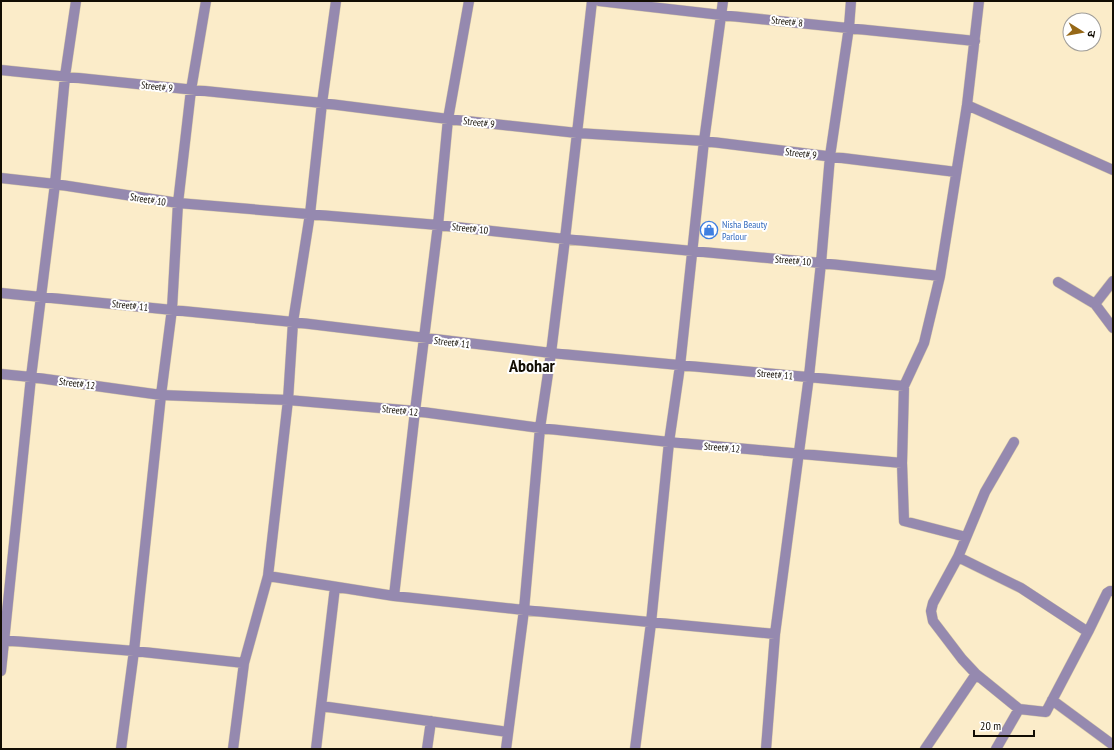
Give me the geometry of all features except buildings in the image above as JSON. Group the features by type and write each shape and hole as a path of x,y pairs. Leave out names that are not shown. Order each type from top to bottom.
{"street":[{"path":"1,671 31,377 55,184 65,76 76,1"},
{"path":"121,749 134,651 161,395 172,310 178,203 191,90 206,1"},
{"path":"233,749 244,663 268,576 288,400 293,322 310,214 322,102 336,1"},
{"path":"394,596 438,225 448,119 470,1"},
{"path":"506,749 524,610 540,428 551,354 592,1"},
{"name":"Street# 8","path":"599,1 975,41"},
{"path":"635,749 651,623 704,141 723,1"},
{"path":"766,749 775,634 809,376 821,263 830,156 851,1"},
{"path":"966,537 904,521 902,463 904,386 924,343 940,276 966,105 979,1"},
{"name":"Street# 9","path":"1,70 322,102 448,119 577,133 704,141 956,172"},
{"path":"966,105 1113,170"},
{"name":"Street# 10","path":"1,178 55,184 178,203 438,225 940,276"},
{"path":"1095,304 1113,281"},
{"path":"1058,282 1095,304 1113,328"},
{"name":"Street# 11","path":"1,293 293,322 551,354 809,376 904,386"},
{"name":"Street# 12","path":"1,374 161,395 288,400 415,411 540,428 670,442 902,463"},
{"path":"1014,442 985,492 958,557 932,603 931,611 933,620 962,659 976,674 1019,708 1046,712 1107,593 1113,591"},
{"path":"958,557 1021,588 1088,632"},
{"path":"268,576 394,596 651,623 775,634"},
{"path":"316,749 335,587"},
{"path":"3,640 134,651 244,663"},
{"path":"925,749 976,674"},
{"path":"1052,700 1113,745"},
{"path":"321,706 508,732"},
{"path":"996,749 1019,708"},
{"path":"427,749 431,722"}],"place":[{"name":"Nisha Beauty Parlour","path":"709,230"}],"district":[{"name":"Abohar","path":"532,366"}]}
